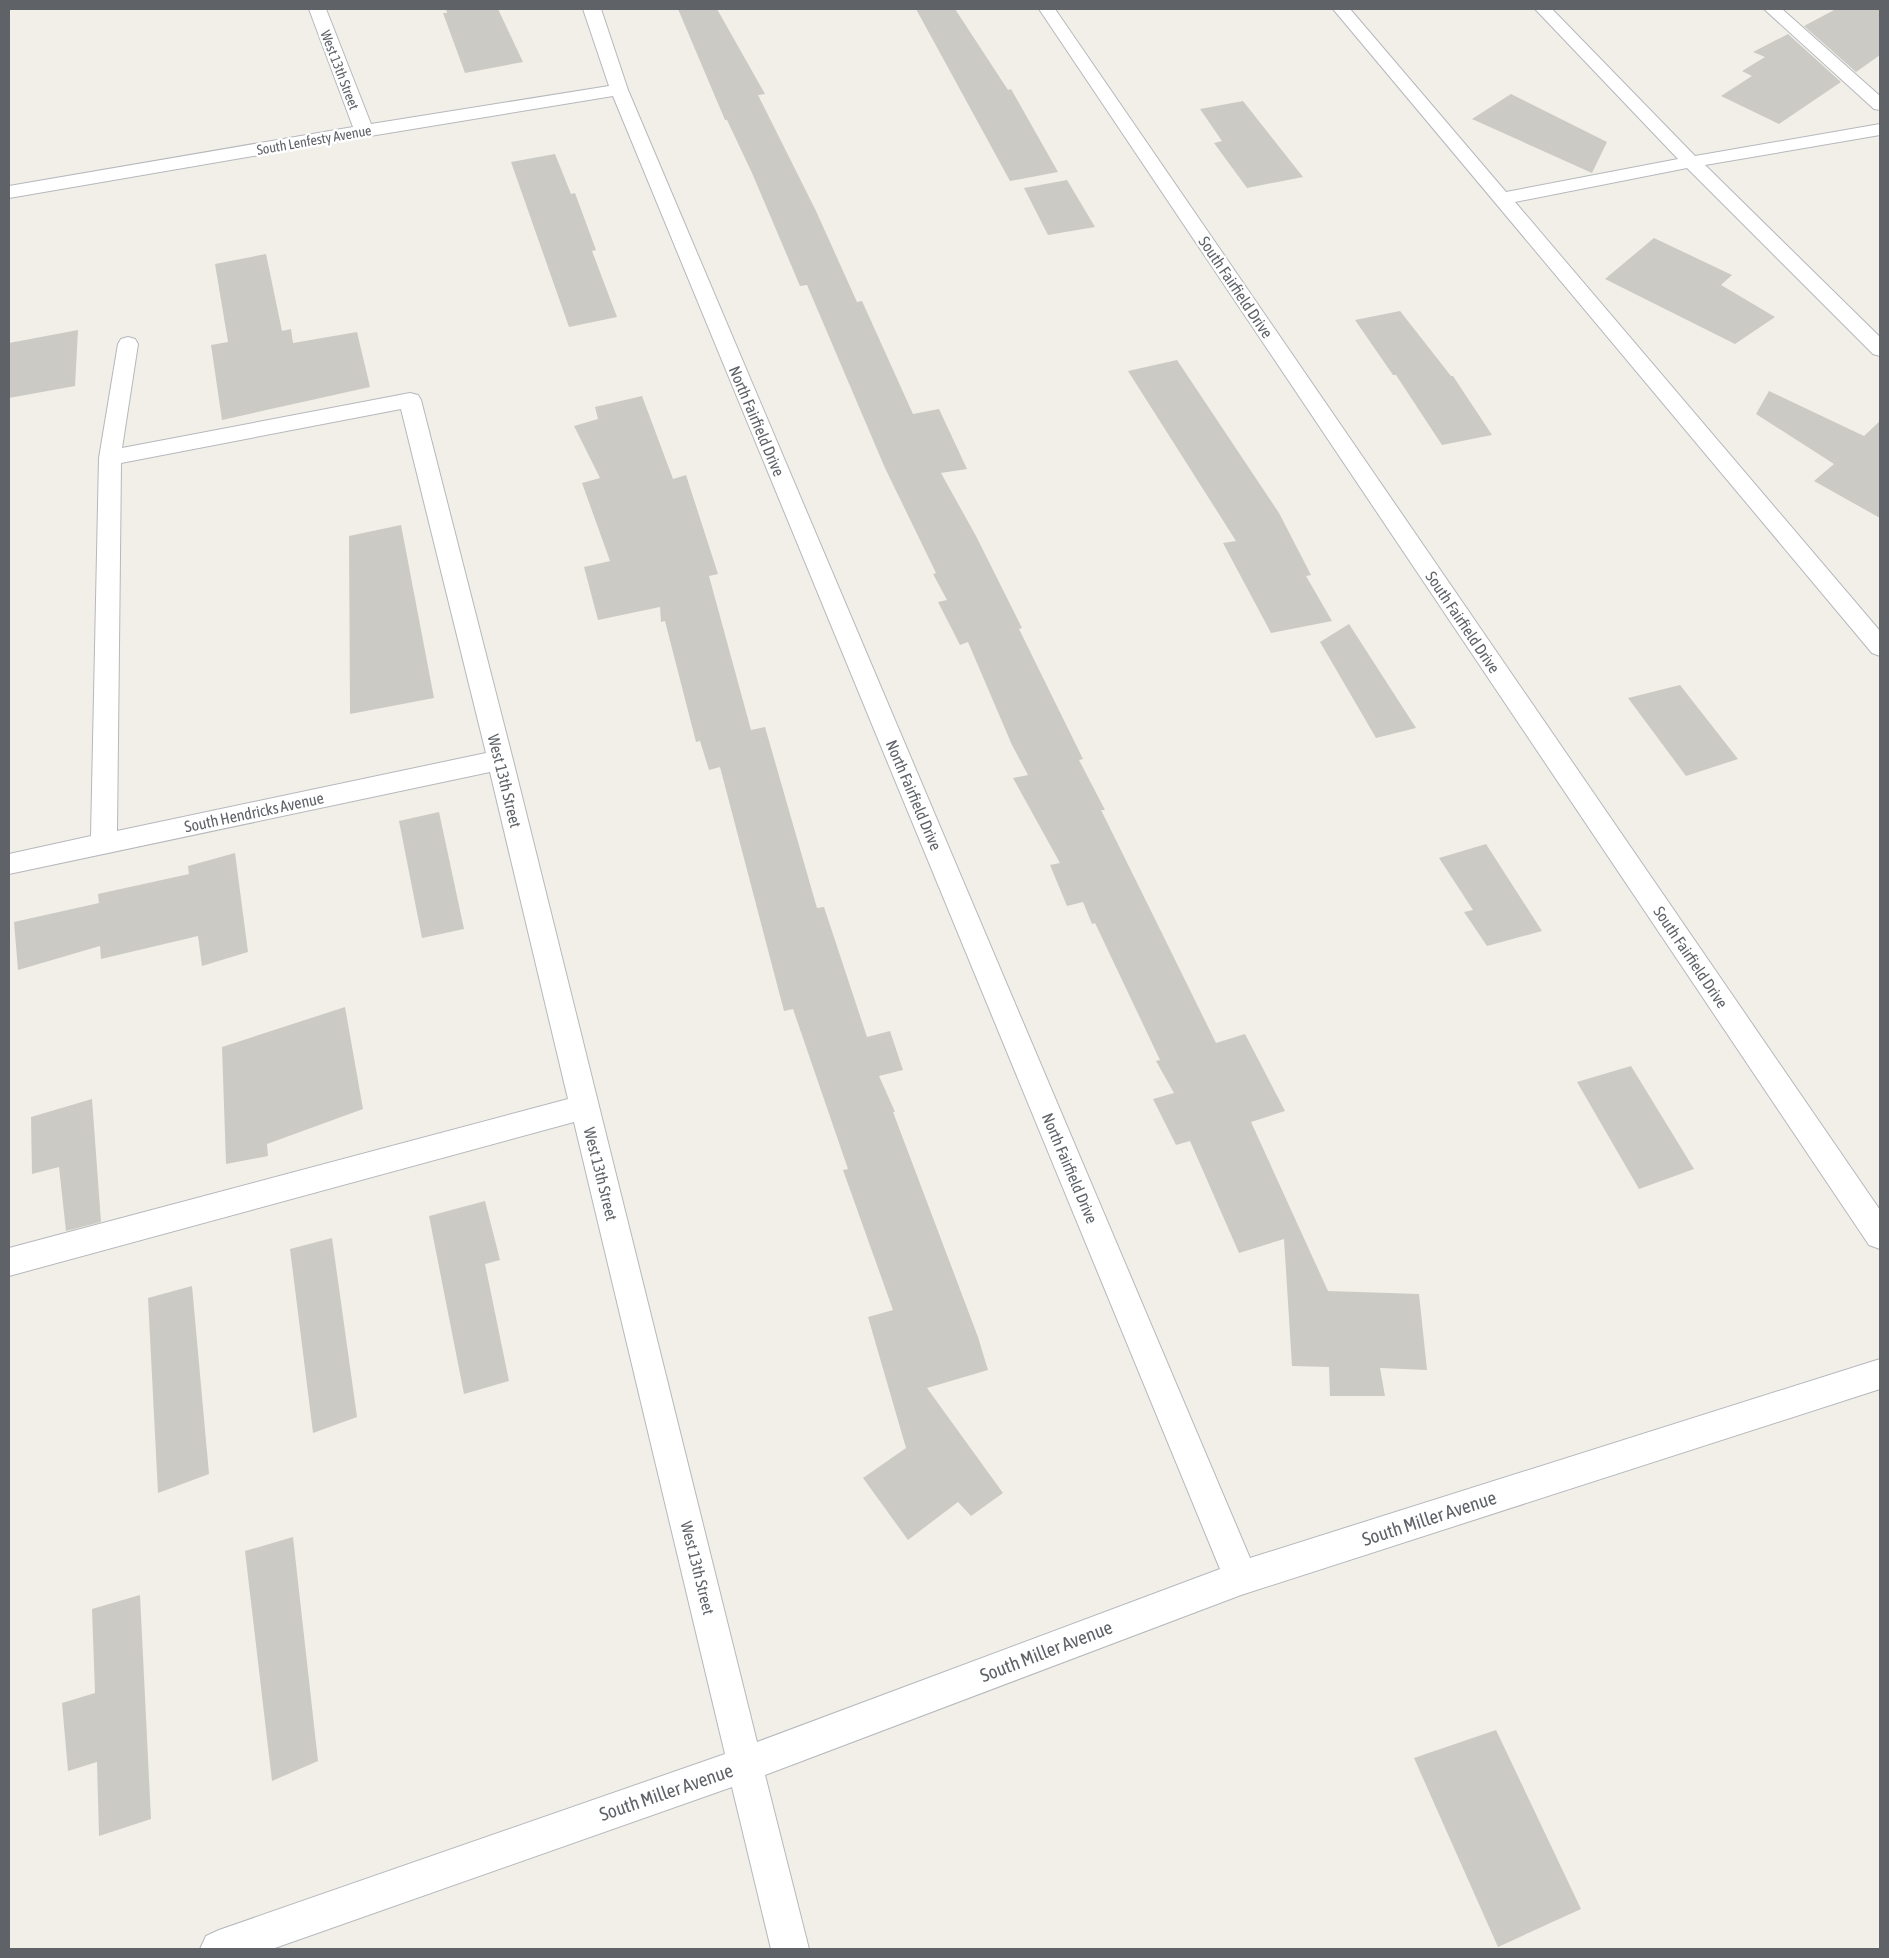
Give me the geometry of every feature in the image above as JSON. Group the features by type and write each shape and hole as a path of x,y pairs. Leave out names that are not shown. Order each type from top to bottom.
{"street":[{"name":"West 13th Street","path":"317,9 364,131"},
{"name":"North Fairfield Drive","path":"592,9 619,90 1241,1578"},
{"name":"South Fairfield Drive","path":"1046,9 1880,1235"},
{"path":"1341,9 1500,200 1880,647"},
{"path":"1543,9 1691,162 1880,348"},
{"path":"1772,9 1880,105"},
{"name":"South Lenfesty Avenue","path":"9,192 364,131 619,90"},
{"path":"1500,200 1691,162 1880,129"},
{"path":"104,844 110,458 128,344"},
{"name":"West 13th Street","path":"110,458 410,400 500,760 790,1949"},
{"name":"South Hendricks Avenue","path":"9,864 500,760"},
{"path":"9,1262 584,1107"},
{"name":"South Miller Avenue","path":"219,1949 746,1764 1241,1578 1880,1374"}],"building":[{"path":"446,9 498,9 523,62 465,73 443,13 447,13"},
{"path":"678,9 717,9 765,94 758,95 816,211 857,302 862,301 913,414 939,409 967,469 941,473 976,536 1022,628 1019,629 1083,759 1079,760 1105,810 1101,810 1216,1043 1245,1034 1285,1111 1251,1122 1328,1291 1419,1294 1427,1370 1380,1368 1385,1396 1330,1396 1329,1367 1292,1366 1284,1239 1239,1253 1190,1141 1176,1145 1153,1099 1174,1093 1156,1061 1160,1060 1095,923 1092,924 1083,902 1067,906 1050,865 1060,863 1013,778 1028,775 1012,745 968,642 960,645 938,602 947,600 933,574 936,573 885,468 807,285 800,286 752,173 727,120 725,120"},
{"path":"916,9 955,9 1008,90 1011,89 1058,172 1010,181"},
{"path":"1836,9 1880,9 1880,55 1856,72 1804,26"},
{"path":"1788,34 1841,82 1779,124 1721,96 1752,76 1742,71 1765,57 1753,52"},
{"path":"1511,94 1607,142 1592,173 1472,119"},
{"path":"1243,101 1303,177 1247,188 1214,143 1222,141 1200,109"},
{"path":"555,154 571,194 575,193 596,250 592,251 617,317 569,327 511,162"},
{"path":"1067,180 1095,227 1048,235 1024,188"},
{"path":"1654,238 1732,275 1721,285 1775,317 1735,344 1605,279"},
{"path":"266,254 282,331 291,329 293,343 357,332 370,387 222,420 211,345 228,342 215,264"},
{"path":"1400,311 1451,376 1453,376 1492,435 1442,445 1396,375 1393,375 1355,320"},
{"path":"78,330 75,386 9,398 9,343"},
{"path":"1177,360 1279,513 1311,575 1306,576 1332,621 1271,633 1223,543 1236,541 1128,371"},
{"path":"1769,391 1864,436 1880,421 1880,518 1814,481 1834,464 1756,414"},
{"path":"642,396 673,479 686,475 718,574 709,576 751,730 765,727 817,908 824,907 867,1037 890,1031 903,1070 879,1076 895,1112 893,1112 978,1337 988,1370 927,1388 1003,1493 971,1516 958,1502 908,1540 863,1478 906,1448 868,1317 893,1310 843,1170 848,1169 793,1009 784,1011 720,767 709,770 700,741 696,742 665,621 661,622 660,607 598,620 584,567 610,561 582,483 600,478 574,426 598,419 595,407"},
{"path":"401,525 434,698 350,714 349,536"},
{"path":"1349,624 1416,728 1376,738 1320,642"},
{"path":"1680,685 1738,759 1686,776 1628,698"},
{"path":"439,812 464,929 422,938 399,821"},
{"path":"1486,844 1542,931 1487,946 1464,912 1473,910 1439,858"},
{"path":"235,853 248,952 202,966 198,936 101,959 100,946 18,970 14,922 99,903 98,894 189,874 188,866"},
{"path":"345,1007 363,1109 267,1144 268,1156 226,1164 222,1047"},
{"path":"1631,1066 1694,1169 1639,1189 1577,1082"},
{"path":"92,1099 101,1222 66,1231 59,1167 32,1174 31,1117"},
{"path":"485,1201 500,1260 485,1264 509,1381 464,1394 429,1216"},
{"path":"332,1238 357,1417 313,1433 290,1249"},
{"path":"192,1286 209,1474 158,1493 148,1298"},
{"path":"293,1537 318,1761 272,1781 245,1551"},
{"path":"140,1595 151,1819 99,1836 97,1762 68,1771 62,1703 95,1693 92,1609"},
{"path":"1496,1730 1581,1909 1498,1947 1414,1758"}]}
